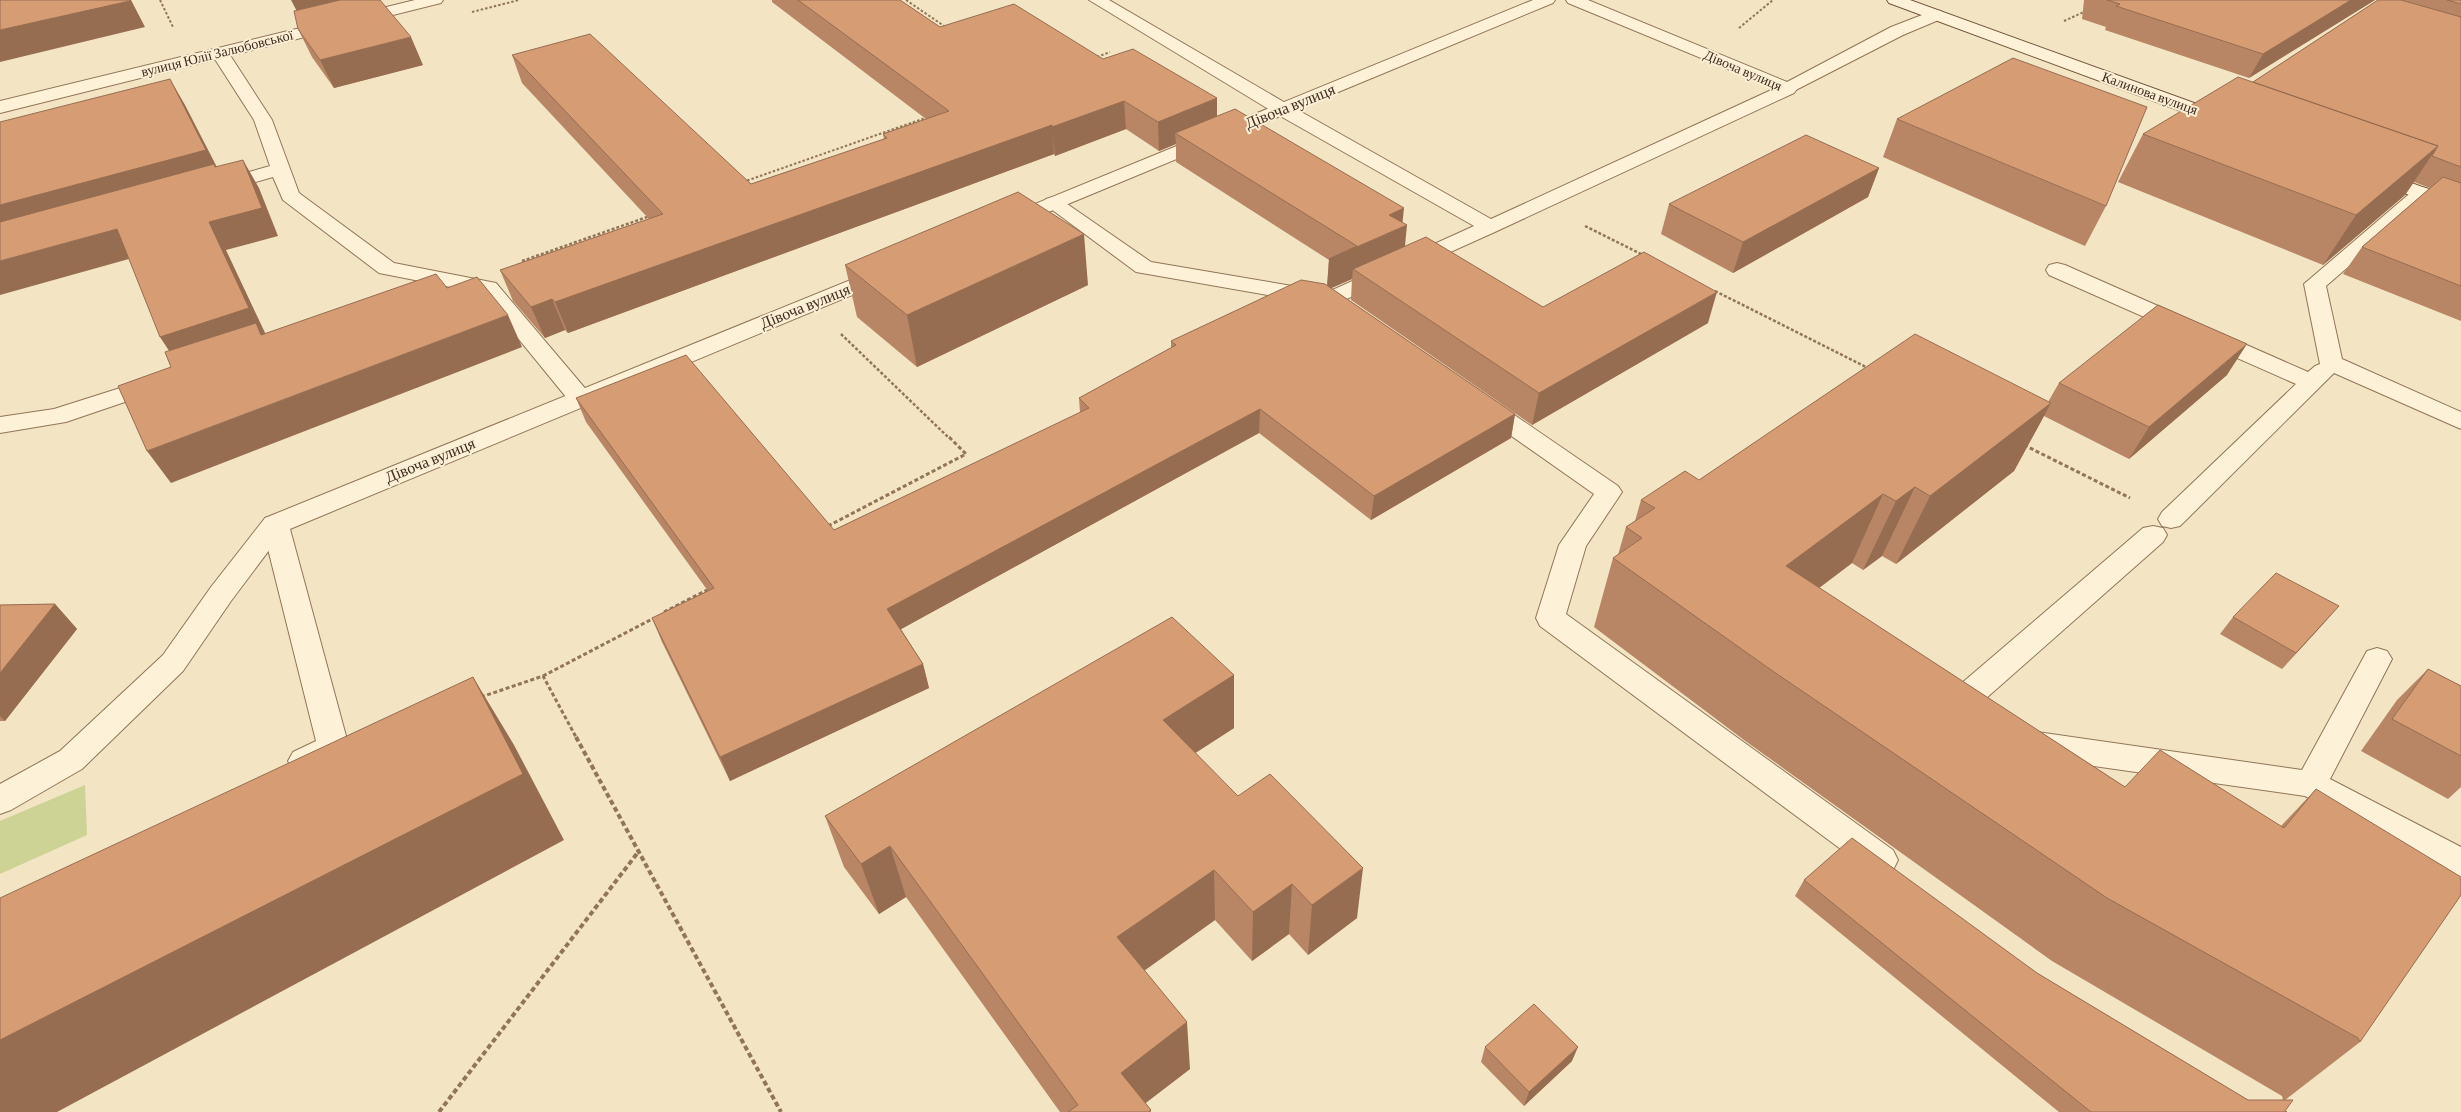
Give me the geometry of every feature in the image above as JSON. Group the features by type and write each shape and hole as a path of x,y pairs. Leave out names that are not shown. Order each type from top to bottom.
{"street":[{"name":"вулиця Юлії Залюбовської","path":"0,107 435,0"},
{"path":"1097,0 1282,109 1490,227"},
{"name":"Дівоча вулиця","path":"990,230 1547,0"},
{"name":"Дівоча вулиця","path":"1574,0 1788,89 1897,31 1935,15"},
{"name":"Калинова вулиця","path":"1895,0 2241,127"},
{"path":"220,53 263,120 290,196 386,268 488,288 580,398"},
{"path":"1331,300 1788,89"},
{"path":"2205,113 2228,101"},
{"path":"197,192 280,169"},
{"path":"2358,170 2461,208"},
{"path":"2331,363 2315,284 2422,193"},
{"path":"1053,204 1144,268 1331,300 1356,316"},
{"name":"Дівоча вулиця","path":"275,524 900,267"},
{"path":"2057,270 2311,382"},
{"path":"404,292 426,276"},
{"path":"2331,363 2162,527 1953,709 2016,742 2311,784 2461,864"},
{"path":"2331,363 2461,421"},
{"path":"0,425 57,416 178,376"},
{"path":"1462,390 1609,492 1573,545 1550,618 1902,876"},
{"path":"275,524 333,747 279,772"},
{"path":"0,800 71,760 173,663 221,594 275,524"},
{"path":"2311,784 2377,659"}],"path":[{"path":"906,0 953,33"},
{"path":"2060,23 2091,8"},
{"path":"1095,58 1157,36"},
{"path":"743,183 930,116"},
{"path":"1540,204 1647,257"},
{"path":"462,282 658,213"},
{"path":"1709,288 1869,368"},
{"path":"810,304 966,454 825,528"},
{"path":"2020,443 2162,527"},
{"path":"479,698 542,676 710,588"},
{"path":"542,676 781,1112"},
{"path":"439,1112 638,851"}],"green space":[{"path":"85,785 87,835 0,874 0,821"}],"building":[{"path":"0,0 130,0 130,1 0,30"},
{"path":"340,0 380,0 411,37 320,60 298,29 294,11"},
{"path":"798,0 900,0 940,27 1014,4 1103,59 1133,49 1217,98 1158,122 1124,101 555,302 552,299 531,307 500,270 663,214 512,55 590,34 751,184 887,138 883,134 949,111"},
{"path":"2107,0 2351,0 2263,54 2116,6 2120,4"},
{"path":"2378,0 2401,0 2461,17 2461,167 2432,156 2438,146 2253,82"},
{"path":"2447,0 2461,0 2461,4"},
{"path":"2013,58 2147,107 2106,206 1897,119"},
{"path":"2238,77 2438,146 2356,215 2143,134"},
{"path":"170,79 206,150 0,205 0,122"},
{"path":"1235,109 1404,208 1389,215 1407,225 1329,259 1357,246 1175,133"},
{"path":"1806,135 1879,168 1743,242 1669,204"},
{"path":"243,160 262,208 209,222 249,308 160,337 117,229 0,261 0,222 214,164 215,167"},
{"path":"2443,177 2461,183 2461,286 2362,247"},
{"path":"1018,192 1084,234 907,315 845,265"},
{"path":"1426,237 1543,307 1644,252 1717,292 1539,393 1353,269"},
{"path":"436,274 447,288 477,277 508,315 147,451 118,386 171,367 165,352 256,323 261,335"},
{"path":"1301,280 1325,284 1515,414 1374,496 1260,409 887,609 923,664 720,757 652,618 714,588 576,398 686,355 834,530 1089,408 1079,398 1176,345 1171,341"},
{"path":"2158,305 2247,344 2149,427 2059,383"},
{"path":"1915,334 2051,403 1930,496 1915,487 1896,501 1883,494 1786,566 2125,787 2160,750 2284,828 2316,789 2461,877 2461,895 2360,1042 2358,1038 2107,898 1774,672 1613,558 1642,538 1626,527 1655,508 1641,500 1685,471 1699,480"},
{"path":"2276,573 2339,606 2296,653 2233,617"},
{"path":"55,604 0,673 0,605"},
{"path":"1172,617 1234,675 1163,720 1238,796 1270,774 1363,868 1312,905 1292,884 1253,912 1214,870 1117,937 1187,1022 1121,1073 1151,1110 1148,1112 1068,1112 1078,1105 890,846 861,864 825,816"},
{"path":"2428,669 2461,686 2461,756 2392,719"},
{"path":"473,677 523,774 0,1040 0,898"},
{"path":"1852,838 2037,973 2248,1100 2293,1100 2285,1111 2287,1112 2091,1112 1804,880"},
{"path":"1534,1004 1578,1047 1529,1092 1485,1047"}]}
